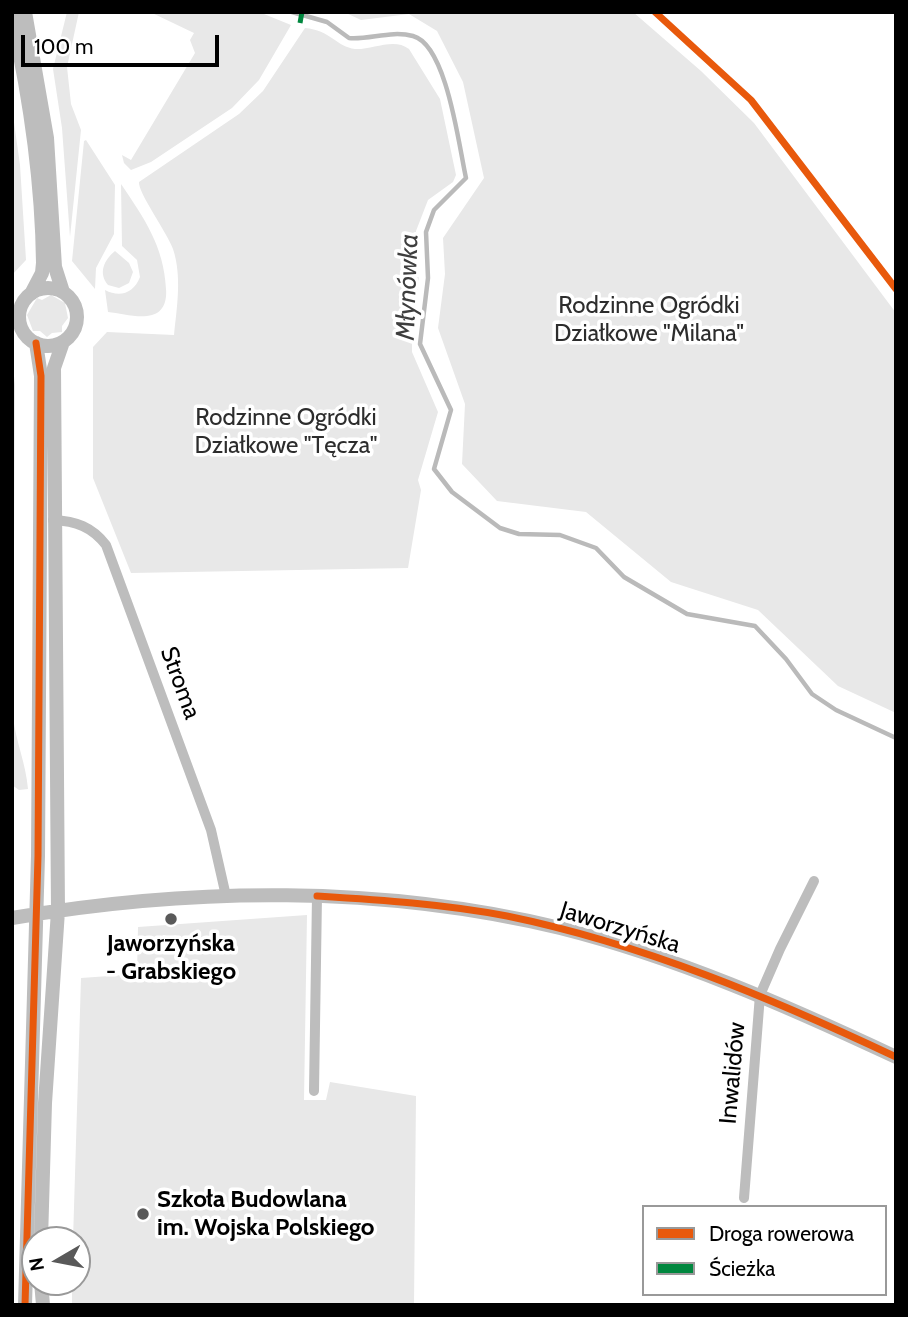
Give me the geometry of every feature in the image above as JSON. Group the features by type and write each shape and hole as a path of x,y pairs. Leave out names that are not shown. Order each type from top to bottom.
{"street":[{"path":"12,17 32,121 41,218 42,273 23,299 17,325 36,343 49,346 62,342 73,332 77,318 73,303 63,292 55,267 47,138 25,12"},
{"path":"23,299 46,288 63,292"},
{"path":"41,1226 44,1103 58,911 58,713 53,520 54,368 62,342"},
{"path":"28,1226 37,914 41,376 36,343"},
{"name":"Stroma","path":"53,520 72,521 91,529 106,545 211,830 226,896"},
{"name":"Inwalidów","path":"744,1198 760,995 814,881"},
{"name":"Jaworzyńska","path":"12,918 58,911 226,896 317,896 449,907 562,929 648,954 760,995 896,1057"},
{"path":"314,1091 317,896"}],"green space":[{"path":"67,12 79,12 67,67 71,104 81,130 70,237 62,128 53,69"},
{"path":"150,12 259,12 291,25 259,80 232,108 151,162 131,170 124,163 122,155 131,160 195,53 190,40 194,33"},
{"name":"Rodzinne Ogródki Działkowe \"Milana\"","path":"344,12 633,12 701,71 754,123 896,313 896,713 838,686 758,610 671,582 586,512 497,501 462,464 465,404 438,328 445,274 443,238 484,178 463,82 437,31 409,14 361,20"},
{"name":"Rodzinne Ogródki Działkowe \"Tęcza\"","path":"305,28 321,32 349,48 397,44 409,49 440,99 456,175 453,182 428,200 416,231 419,284 412,316 412,352 438,412 418,480 421,490 408,568 131,573 93,478 93,347 107,332 174,335 178,292 176,259 139,182 239,114 263,91"},
{"path":"12,108 20,165 26,260 12,275"},
{"path":"86,140 115,185 114,234 96,268 95,289 72,261"},
{"path":"121,184 145,221 161,259 166,297 162,308 152,315 108,312 105,290 121,294 134,287 140,277 137,260 122,246"},
{"path":"115,251 129,263 133,272 129,283 119,288 108,285 103,276 105,263"},
{"path":"51,295 65,303 68,318 62,326 62,332 52,333 47,337 40,331 33,331 27,315 37,298 42,300"},
{"path":"12,358 15,385 13,717 28,789 19,790 12,785"},
{"path":"307,915 304,1100 326,1100 330,1082 416,1096 414,1305 72,1305 72,1296 91,1296 91,1226 73,1226 81,978 137,974 138,927"}],"waterway":[{"name":"Młynówka","path":"292,12 327,22 349,38 397,34 413,36 425,43 443,77 466,178 434,210 426,232 428,278 420,344 451,410 434,469 452,492 500,528 519,534 560,535 596,548 624,577 687,614 755,626 786,659 812,694 836,710 896,738"}],"marked path":[{"path":"300,23 302,12"}],"cycle path":[{"path":"655,12 751,100 896,289"},
{"path":"25,1305 38,856 41,376 36,343"},
{"path":"317,896 460,908 558,928 657,957 706,975 802,1014 896,1057"}],"place":[{"name":"Jaworzyńska - Grabskiego","path":"171,919"},
{"name":"Szkoła Budowlana im. Wojska Polskiego","path":"143,1214"}]}
